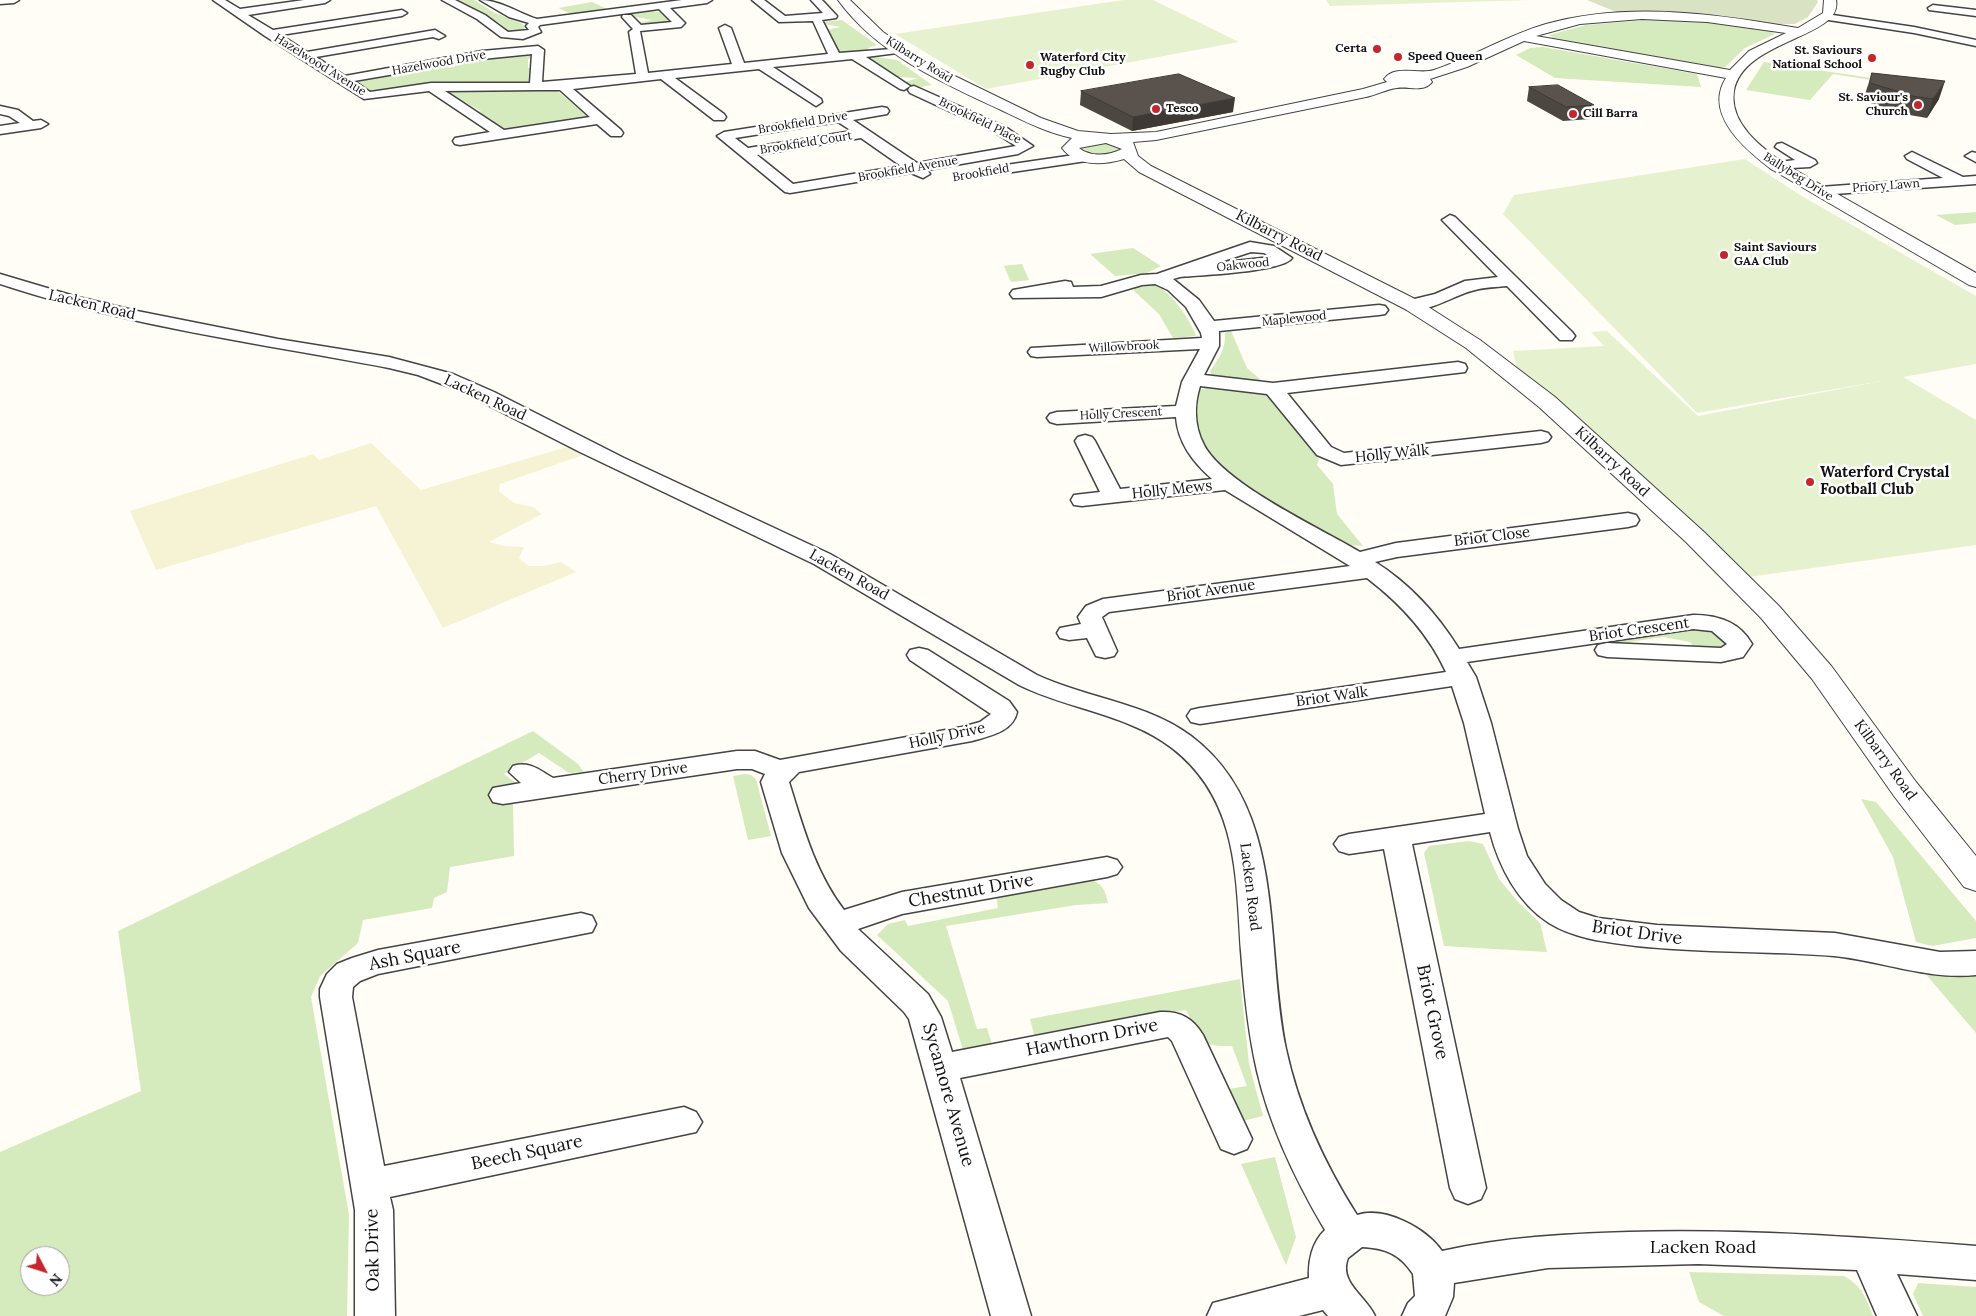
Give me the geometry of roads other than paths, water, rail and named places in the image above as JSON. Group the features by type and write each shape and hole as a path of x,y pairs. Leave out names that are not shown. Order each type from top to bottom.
{"street":[{"path":"0,1 14,0"},
{"name":"Hazelwood Avenue","path":"218,0 368,96 431,87 536,88 563,86 901,50"},
{"path":"238,13 325,0"},
{"path":"447,0 481,17 508,36 534,33 532,26 537,22"},
{"path":"485,0 513,15 537,22 644,20"},
{"path":"629,20 662,6 707,0"},
{"path":"757,0 782,20 832,16 816,0"},
{"name":"Kilbarry Road","path":"844,0 868,25 901,50 968,89 1058,130 1106,139"},
{"path":"1830,0 1831,8 1826,16 1976,43"},
{"path":"606,4 629,20 634,26 640,28 677,25 679,23 662,6"},
{"path":"1934,8 1976,13"},
{"path":"269,34 402,13"},
{"name":"Ballybeg Drive","path":"1826,16 1816,24 1755,52 1733,75 1725,93 1728,114 1744,137 1777,166 1976,280"},
{"path":"1071,149 1076,142 1156,136 1356,95 1399,83 1415,85 1425,82 1420,77 1469,62 1545,29 1575,22 1638,17 1723,21 1799,32"},
{"path":"629,20 640,73 643,77"},
{"path":"836,58 819,24 838,26"},
{"path":"725,28 739,67"},
{"path":"304,56 436,34"},
{"path":"1524,38 1733,75"},
{"path":"526,39 541,42 536,88"},
{"name":"Hazelwood Drive","path":"341,80 468,58 541,42"},
{"name":"Brookfield Place","path":"854,56 930,97 999,129 1026,144 1026,147"},
{"path":"761,66 816,102"},
{"path":"663,75 719,116"},
{"path":"563,86 616,133"},
{"path":"431,87 502,134"},
{"name":"Brookfield Place","path":"930,97 951,93"},
{"path":"0,110 13,113 27,122 25,126"},
{"name":"Brookfield Drive","path":"724,136 882,111"},
{"name":"Brookfield Court","path":"840,117 915,168"},
{"path":"460,141 601,119"},
{"path":"0,130 41,124"},
{"path":"1058,130 1068,137 1071,149"},
{"name":"Brookfield Court","path":"724,136 745,153 864,134"},
{"path":"1092,158 1114,157 1156,136"},
{"path":"1106,139 1124,143 1130,149"},
{"name":"Brookfield Avenue","path":"745,153 790,189 1026,147"},
{"path":"1777,166 1810,163 1782,147"},
{"name":"Kilbarry Road","path":"1071,149 1092,158 1144,169"},
{"name":"Brookfield","path":"1051,161 1071,149"},
{"name":"Kilbarry Road","path":"1130,149 1131,158 1144,169 1412,305 1473,344 1540,396 1732,572 1770,612 1822,674 1905,789 1976,879"},
{"name":"Priory Lawn","path":"1912,156 1976,194"},
{"name":"Brookfield","path":"983,173 1051,161 1092,158"},
{"name":"Brookfield","path":"914,185 934,182 915,168"},
{"name":"Priory Lawn","path":"1820,192 1976,180"},
{"path":"1450,220 1566,336"},
{"name":"Oakwood","path":"1250,247 1268,249 1284,258 1272,263 1166,276 1250,247"},
{"path":"1019,294 1115,289 1132,282 1166,276 1170,284 1185,296 1210,335 1193,379 1186,410 1188,433 1194,447 1206,462 1259,503 1366,565 1416,608 1458,667"},
{"name":"Lacken Road","path":"0,279 50,296 90,306 277,344 393,363 437,375 468,388 589,449 822,559 872,587 993,661 1038,685 1138,719 1170,734 1196,754 1210,768 1233,807 1243,832 1249,858 1269,1048 1279,1089 1308,1165 1348,1234"},
{"path":"1412,305 1441,298 1466,286 1510,281"},
{"name":"Maplewood","path":"1210,335 1379,310"},
{"name":"Willowbrook","path":"1038,352 1210,335"},
{"path":"1193,379 1273,389 1458,368"},
{"name":"Holly Walk","path":"1273,389 1324,451 1341,459 1541,437"},
{"name":"Holly Crescent","path":"1057,418 1186,410"},
{"name":"Holly Mews","path":"1086,441 1113,497"},
{"name":"Holly Mews","path":"1082,500 1231,483"},
{"name":"Briot Close","path":"1366,565 1396,550 1628,520"},
{"name":"Briot Avenue","path":"1069,633 1100,640 1090,619 1092,613 1108,605 1366,565"},
{"name":"Briot Crescent","path":"1458,667 1693,622 1710,623 1726,629 1734,635 1740,644 1734,652 1721,655 1607,650"},
{"name":"Holly Drive","path":"782,770 803,762 970,734 989,728 1003,718 1004,712 1000,707 918,655"},
{"name":"Briot Walk","path":"1200,716 1458,667"},
{"name":"Briot Drive","path":"1458,667 1480,731 1501,821 1512,855 1535,892 1555,912 1584,927 1680,940 1838,945 1935,964 1976,963"},
{"name":"Cherry Drive","path":"503,795 737,760 755,760 782,770"},
{"name":"Sycamore Avenue","path":"782,770 775,779 776,786 797,853 813,890 837,925 860,952 920,1008 928,1022 1011,1316"},
{"path":"523,772 548,788"},
{"path":"1349,844 1501,821"},
{"name":"Briot Grove","path":"1396,837 1468,1188"},
{"name":"Chestnut Drive","path":"837,925 872,911 902,903 1107,866"},
{"name":"Ash Square","path":"370,1185 336,997 338,982 356,968 378,962 581,924"},
{"name":"Hawthorn Drive","path":"941,1068 1150,1026 1172,1024 1179,1027 1186,1035 1234,1139"},
{"name":"Beech Square","path":"370,1185 684,1122"},
{"name":"Oak Drive","path":"370,1185 375,1224 374,1316"},
{"path":"1227,1316 1343,1303 1327,1277 1326,1264 1330,1252 1337,1242 1348,1234 1363,1230 1379,1230 1396,1235 1411,1244 1424,1256 1432,1271 1435,1285 1434,1299 1422,1316"},
{"name":"Lacken Road","path":"1432,1271 1505,1256 1620,1248 1763,1248 1976,1263"},
{"path":"1869,1255 1896,1316"}],"place":[{"name":"Certa","path":"1377,49"},
{"name":"Speed Queen","path":"1398,57"},
{"name":"St. Saviours National School","path":"1872,58"},
{"name":"Waterford City Rugby Club","path":"1030,65"},
{"name":"St. Saviour's Church","path":"1918,105"},
{"name":"Tesco","path":"1156,109"},
{"name":"Cill Barra","path":"1573,114"},
{"name":"Saint Saviours GAA Club","path":"1724,255"},
{"name":"Waterford Crystal Football Club","path":"1810,482"}]}
